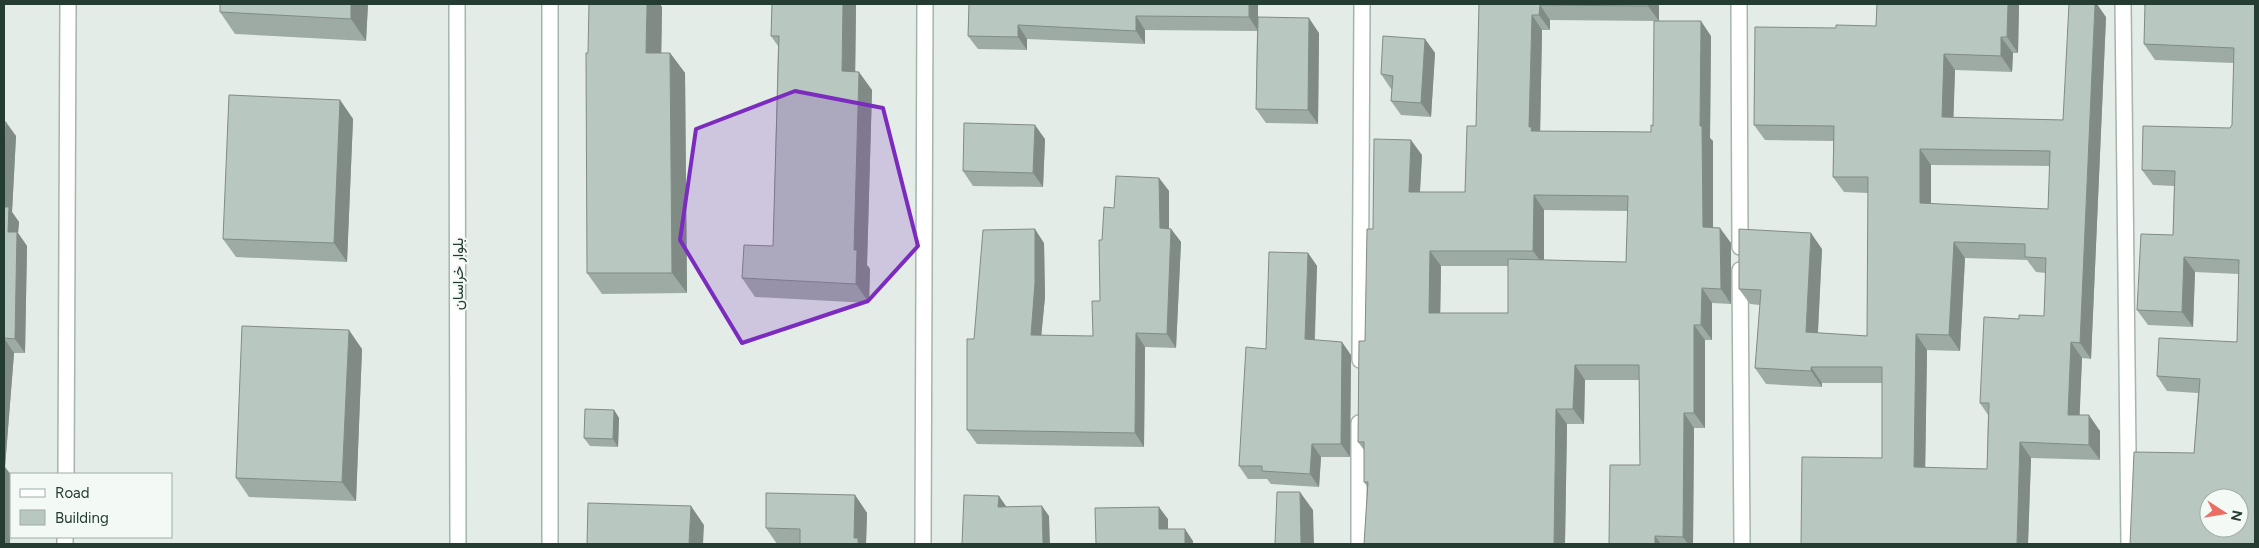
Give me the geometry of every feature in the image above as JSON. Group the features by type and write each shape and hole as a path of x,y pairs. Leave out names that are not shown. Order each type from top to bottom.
{"street":[{"path":"66,473 68,4"},
{"name":"بلوار خراسان","path":"457,4 458,544"},
{"path":"550,4 550,544"},
{"path":"924,544 925,4"},
{"path":"1360,377 1362,4"},
{"path":"1739,4 1742,544"},
{"path":"2123,4 2128,544"},
{"path":"1359,544 1360,407"}],"highlighted area":[{"path":"795,91 883,108 918,246 868,301 742,343 680,240 696,129"}],"building":[{"path":"220,4 351,4 351,19 220,12"},
{"path":"589,4 647,4 646,53 670,53 672,273 587,273 586,53 588,53"},
{"path":"772,4 843,4 842,71 859,72 854,250 857,250 856,284 742,278 744,245 773,246 779,36 771,36"},
{"path":"969,4 1249,4 1249,17 1136,16 1136,31 1018,25 1018,37 968,36"},
{"path":"1479,4 1648,4 1648,6 1540,5 1539,15 1532,15 1529,127 1532,127 1531,131 1651,132 1651,125 1653,126 1654,21 1701,21 1700,126 1702,126 1703,227 1720,228 1721,289 1702,288 1701,325 1694,325 1694,413 1684,413 1683,537 1655,536 1655,544 1609,544 1610,465 1640,465 1639,365 1575,365 1573,409 1556,409 1554,544 1364,544 1368,482 1364,482 1364,442 1358,442 1359,341 1365,341 1367,229 1373,229 1374,139 1411,140 1409,192 1465,192 1467,126 1476,126","holes":["1534,195 1628,196 1626,262 1508,259 1508,313 1429,313 1430,251 1533,251"]},
{"path":"1877,4 2008,4 2007,37 2001,37 2001,56 1944,54 1942,117 2063,120 2069,4 2095,4 2080,343 2071,342 2068,415 2089,415 2089,445 2020,442 2017,544 1801,544 1802,457 1882,458 1882,367 1811,367 1811,371 1755,368 1761,290 1739,289 1739,229 1811,233 1806,332 1867,336 1868,177 1833,177 1834,126 1754,125 1755,27 1836,28 1836,25 1876,26","holes":["1920,149 2050,151 2048,209 1920,203","1954,242 2025,244 2025,257 2046,258 2044,316 2019,315 2019,319 1984,317 1980,403 1989,403 1987,469 1914,467 1916,334 1949,335"]},
{"path":"2145,4 2255,4 2255,544 2130,544 2134,452 2194,453 2200,379 2157,376 2159,338 2237,342 2239,260 2184,257 2182,312 2137,310 2141,234 2173,235 2175,171 2142,170 2143,126 2230,128 2232,125 2234,48 2144,44"},
{"path":"1258,17 1309,18 1308,110 1256,109"},
{"path":"1383,36 1425,39 1421,103 1391,101 1393,76 1381,74"},
{"path":"229,95 340,100 334,243 223,239"},
{"path":"4,122 6,122 4,160"},
{"path":"964,123 1035,125 1033,173 963,171"},
{"path":"1116,176 1159,178 1160,228 1171,229 1167,334 1136,333 1135,433 967,430 967,339 974,339 983,230 1035,229 1035,283 1031,335 1093,336 1092,301 1100,301 1099,240 1102,240 1104,207 1114,208"},
{"path":"4,207 9,207 8,232 17,232 15,339 4,338"},
{"path":"1269,252 1308,253 1305,339 1342,342 1341,444 1312,444 1310,474 1262,471 1262,466 1239,466 1246,347 1266,349"},
{"path":"242,326 349,330 342,482 236,478"},
{"path":"585,409 614,410 613,439 584,438"},
{"path":"1277,492 1300,492 1301,544 1275,544"},
{"path":"766,493 855,495 854,538 858,538 858,544 800,544 800,529 766,528"},
{"path":"964,495 999,496 998,507 1042,506 1043,544 962,544"},
{"path":"588,503 691,506 689,544 587,544"},
{"path":"1159,507 1159,529 1185,529 1185,544 1096,544 1095,508"}]}
